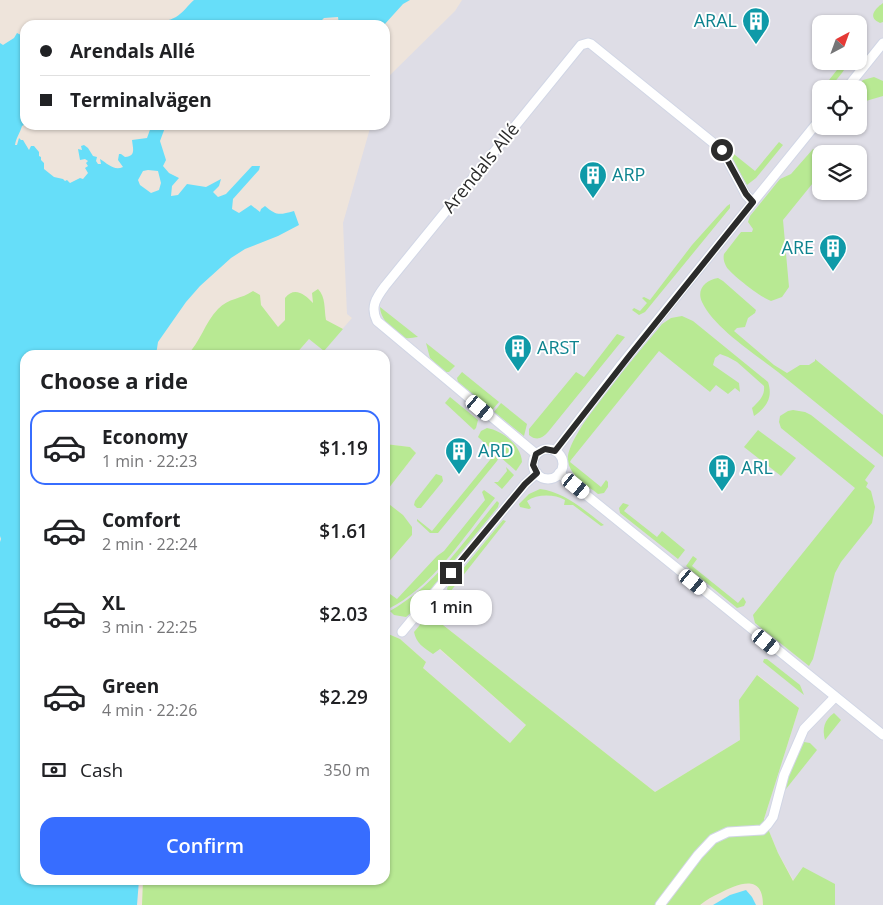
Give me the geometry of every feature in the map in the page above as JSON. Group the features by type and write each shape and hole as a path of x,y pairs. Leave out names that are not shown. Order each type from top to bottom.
{"street":[{"name":"Arendals Allé","path":"536,454 377,321 373,314 374,304 385,286 581,45 584,43 591,44 722,150 746,194 753,202"},
{"path":"853,80 883,43"},
{"path":"555,451 621,365 812,129"},
{"path":"545,449 555,451 562,461 559,473 548,478 537,473 533,465 536,454 545,449"},
{"path":"402,632 525,484 537,473"},
{"path":"559,473 883,735"},
{"path":"660,905 698,855 713,839 728,832 762,830 768,824 773,817 784,775 804,729 835,697"}],"shaded area":[{"path":"462,0 883,0 883,905 835,905 835,884 794,881 778,853 764,819 799,708 758,675 739,700 740,740 655,792 429,614 414,632 439,649 526,725 510,743 423,668 426,662 400,639 390,635 390,560 412,535 403,515 390,505 390,487 416,453 410,447 390,445 390,350 324,350 352,318 347,314 343,223 370,130 390,130 390,75 455,11"},
{"path":"309,339 324,350 299,350"}],"green space":[{"path":"883,3 883,22 880,23 873,16 875,10"},
{"path":"837,70 844,70 837,80 829,80"},
{"path":"874,77 883,81 883,96 867,101 867,80 863,80"},
{"path":"779,142 783,145 756,178 747,185 725,147 755,171"},
{"path":"812,150 812,184 783,220 789,287 782,297 771,301 754,291 728,269 725,264 724,254 741,232 752,232 753,229 748,222 750,216 780,179 791,174"},
{"path":"730,204 730,208 645,312 639,315 632,310 634,308 640,311 647,303 642,298 650,300 692,245"},
{"path":"718,278 756,310 748,318 745,327 737,328 734,331 774,365 787,373 800,365 809,365 815,359 883,415 883,457 725,331 708,312 700,297 703,286"},
{"path":"318,289 321,292 324,299 326,320 343,329 325,350 309,339 299,350 192,350 213,314 226,303 253,291 260,295 261,305 278,327 285,320 285,298 288,294 292,292 299,293 313,303 312,293"},
{"path":"380,307 418,337 407,338 392,330 382,316"},
{"path":"682,316 693,321 768,382 770,392 768,401 754,416 752,408 762,396 764,386 737,362 728,357 720,354 715,358 713,365 739,383 740,392 735,388 728,394 716,385 710,392 659,351 570,462 601,487 606,480 608,482 608,487 604,493 598,494 580,480 569,466 570,449 578,432 607,391 662,324 671,318"},
{"path":"617,334 625,337 548,432 539,438 529,435 529,429 576,372 584,377"},
{"path":"426,343 455,366 449,372 444,372 430,358"},
{"path":"462,372 499,402 492,410 458,382 457,378"},
{"path":"450,397 478,420 474,430 445,403"},
{"path":"501,403 527,424 524,436 494,412"},
{"path":"793,410 811,415 875,466 865,480 868,483 866,487 871,491 875,507 872,523 841,562 835,573 813,659 809,666 755,623 753,615 855,488 781,428 780,416"},
{"path":"487,428 499,432 515,445 522,462 516,471 478,437 481,431"},
{"path":"758,430 796,458 781,476 744,447"},
{"path":"390,445 410,447 416,453 390,487"},
{"path":"494,455 498,459 497,461 438,533 430,533 417,521 417,519 432,531"},
{"path":"506,467 514,475 502,489 494,482 498,482 507,471"},
{"path":"436,474 442,476 443,481 421,508 417,508 414,505 415,501"},
{"path":"540,489 566,498 604,525 601,526 573,505 564,505 565,500 556,497 536,497 527,501 531,508 520,507 519,504 529,494"},
{"path":"484,490 495,498 447,560 419,588 390,608 390,594 397,599 437,556 444,551 485,500 482,492"},
{"path":"497,501 499,503 498,507 413,611 406,617 394,615 390,611 435,575 461,547"},
{"path":"623,503 629,505 624,511 657,537 662,531 685,550 678,559 620,513 619,508"},
{"path":"390,505 403,515 412,527 412,535 390,560"},
{"path":"503,520 506,521 450,592 448,592 447,588"},
{"path":"693,556 697,559 692,566 738,603 743,597 746,602 744,606 737,608 686,566"},
{"path":"429,614 655,792 740,740 739,700 757,675 799,708 764,819 778,853 793,881 803,867 835,884 835,905 763,905 759,888 754,885 742,884 710,898 700,905 142,905 143,885 390,885 390,635 400,639 426,662 423,668 510,743 526,725 440,649 433,654 424,647 414,632"},
{"path":"764,659 767,659 800,685 804,695 763,662"},
{"path":"834,713 841,720 825,740 825,725"},
{"path":"804,742 810,743 817,750 782,794 801,744"}],"water":[{"path":"194,0 410,0 403,4 389,20 338,20 338,17 324,18 322,20 168,20 181,13"},
{"path":"17,33 20,34 20,130 15,145 17,145 19,138 23,140 29,150 31,146 34,146 44,163 44,169 54,177 67,180 70,183 80,178 83,179 88,173 85,168 88,166 86,163 88,161 85,159 80,160 78,149 82,150 81,146 84,145 93,156 97,157 96,161 98,164 101,164 100,159 114,168 120,168 123,167 118,160 119,154 125,157 132,154 132,140 147,138 150,130 164,130 160,141 166,160 163,166 169,173 179,178 172,186 171,196 178,195 187,184 206,187 221,179 219,186 213,192 218,197 226,194 252,166 260,166 259,170 233,199 232,209 239,213 251,205 260,212 265,206 278,214 294,211 299,225 278,236 245,249 231,258 200,286 186,302 158,342 157,350 20,350 20,885 139,885 137,905 0,905 0,43 3,45 14,38","holes":["143,171 158,171 161,183 159,190 151,193 140,185 138,180"]},
{"path":"746,890 756,905 713,905 730,895"}],"place":[{"name":"ARAL","path":"756,45"},
{"name":"ARP","path":"593,199"},
{"name":"ARE","path":"833,272"},
{"name":"ARST","path":"518,372"},
{"name":"ARD","path":"459,475"},
{"name":"ARL","path":"722,492"}],"route":[{"path":"451,573 525,484 537,473 533,465 536,454 545,449 555,451 753,202 746,194 722,150"}]}
